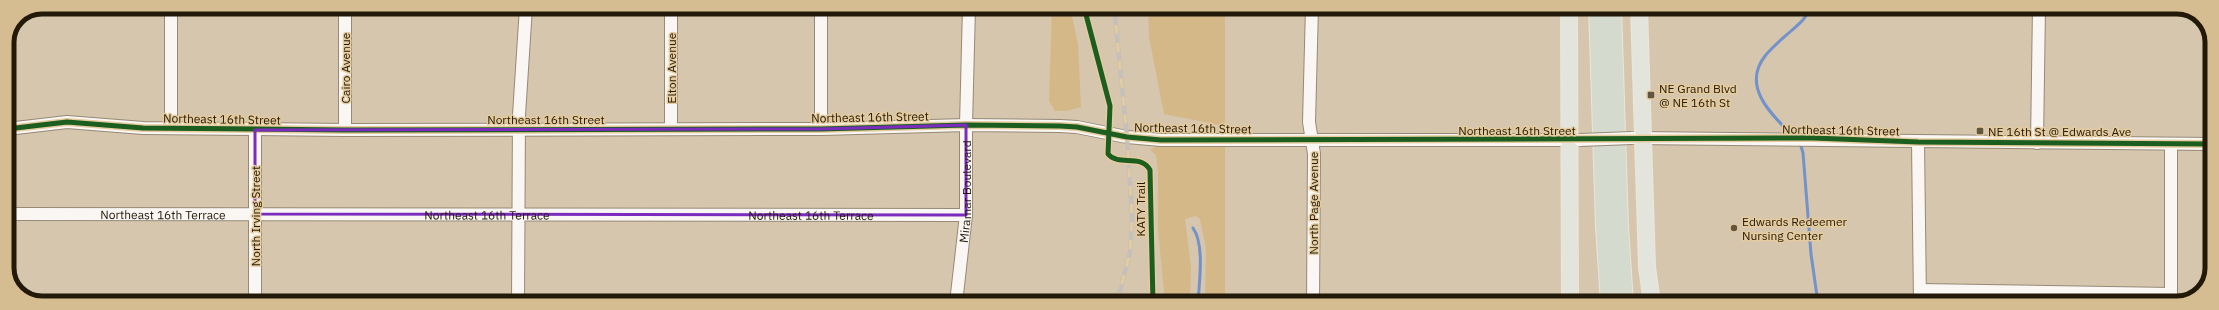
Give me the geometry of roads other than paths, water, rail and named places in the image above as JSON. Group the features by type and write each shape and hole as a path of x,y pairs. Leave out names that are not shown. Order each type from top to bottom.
{"highway":[{"path":"1598,14 1604,202 1610,296"},
{"path":"1612,14 1618,206 1624,296"}],"main road":[{"path":"1569,14 1575,140 1570,296"},
{"path":"1639,14 1637,138 1647,267 1651,296"}],"street":[{"path":"170,128 171,14"},
{"name":"Cairo Avenue","path":"345,14 345,130"},
{"path":"518,296 520,130 526,14"},
{"name":"Elton Avenue","path":"671,14 671,129"},
{"path":"821,14 821,129"},
{"name":"Miramar Boulevard","path":"957,296 966,215 966,125 969,14"},
{"name":"North Page Avenue","path":"1312,14 1309,122 1314,154 1313,296"},
{"path":"2037,143 2039,14"},
{"name":"Northeast 16th Street","path":"14,128 67,122 170,128 255,130 821,129 966,125 1077,127 1127,137 1161,140 1575,140 1637,138 1813,138 1918,142 2205,144"},
{"name":"North Irving Street","path":"255,130 255,296"},
{"path":"1918,142 1920,296"},
{"path":"2171,144 2171,296"},
{"name":"Northeast 16th Terrace","path":"14,214 966,215"},
{"path":"1920,290 2087,296"}],"waterway":[{"path":"1793,136 1776,119 1762,100 1756,79 1758,67 1765,56 1797,26 1807,14"},
{"path":"1800,143 1803,153 1811,254 1817,296"},
{"path":"1193,228 1197,235 1200,254 1198,296"}],"railway":[{"path":"1115,14 1127,137 1132,217 1130,252 1119,296"}],"place":[{"name":"NE Grand Blvd @ NE 16th St","path":"1651,95"},
{"name":"NE 16th St @ Edwards Ave","path":"1980,131"},
{"name":"Edwards Redeemer Nursing Center","path":"1734,228"}]}
